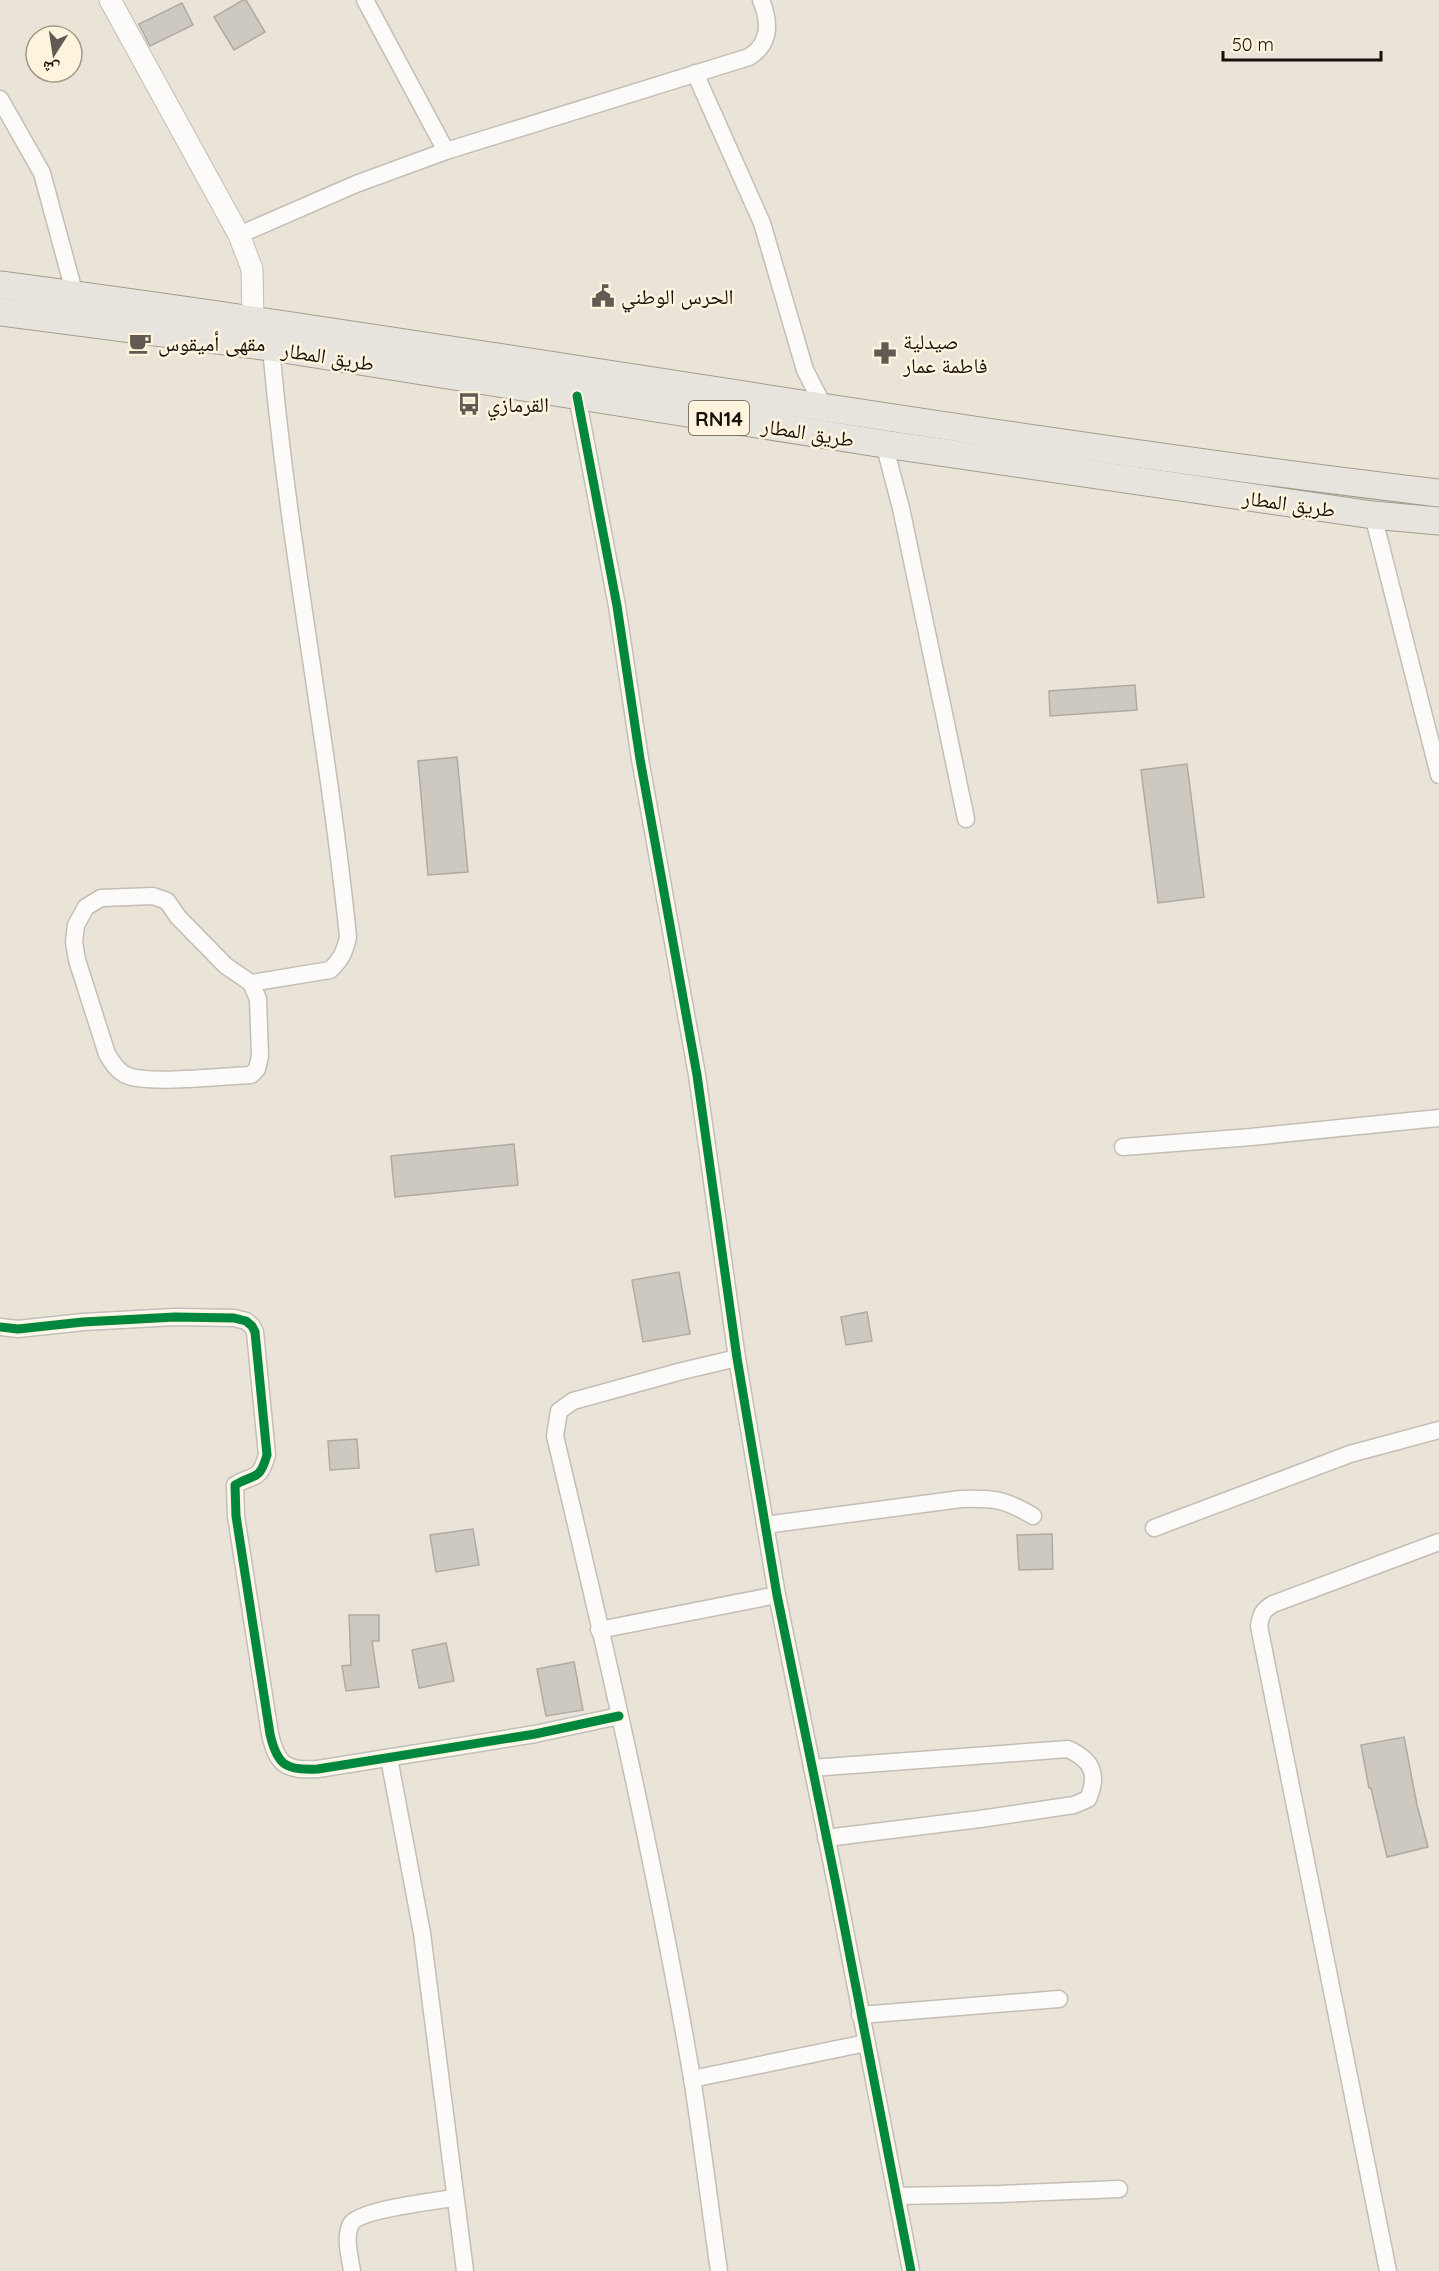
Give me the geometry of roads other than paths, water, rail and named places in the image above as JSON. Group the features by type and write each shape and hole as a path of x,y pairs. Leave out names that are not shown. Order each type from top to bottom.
{"main road":[{"name":"طريق المطار","path":"0,285 75,295 258,337 577,396 884,444 1373,515 1439,521"},
{"name":"طريق المطار","path":"0,312 592,373 1165,457 1439,493"},
{"path":"1161,484 1165,457"}],"street":[{"path":"110,0 239,234 252,269 258,337 278,427 330,789 348,937 345,951 339,962 330,970 251,983 226,966 178,917 167,901 153,896 101,898 86,907 76,925 74,942 77,960 107,1054 116,1068 126,1075 145,1080 251,1075 257,1069 260,1056 258,999 251,983"},
{"path":"364,0 446,151"},
{"path":"239,234 356,184 446,151 749,57 758,52 765,40 768,27 761,0"},
{"path":"695,73 762,223 805,370 824,407"},
{"path":"0,99 42,173 75,295"},
{"path":"577,396 617,606 640,759 697,1075 737,1358 777,1595 911,2271"},
{"path":"884,444 901,508 966,819"},
{"path":"1373,515 1439,775"},
{"path":"1123,1147 1439,1118"},
{"path":"0,1327 18,1329 83,1322 175,1317 234,1318 246,1321 252,1326 267,1455 263,1469 255,1477 235,1485 235,1499 252,1628 273,1748 278,1760 286,1766 301,1770 389,1758 535,1734 620,1716"},
{"path":"719,2271 692,2079 657,1891 620,1716 555,1436 559,1411 573,1401 737,1358"},
{"path":"1154,1528 1350,1454 1439,1430"},
{"path":"765,1525 962,1499 993,1498 1011,1503 1033,1516"},
{"path":"1388,2271 1259,1626 1260,1616 1264,1609 1273,1604 1439,1542"},
{"path":"599,1630 777,1595"},
{"path":"812,1767 1068,1749 1082,1756 1091,1766 1093,1786 1088,1799 1074,1805 826,1838"},
{"path":"389,1758 422,1933 465,2271"},
{"path":"860,2014 1059,1999"},
{"path":"692,2079 866,2043"},
{"path":"897,2196 1119,2189"},
{"path":"352,2271 349,2228 357,2218 372,2212 454,2198"}],"place":[{"name":"الحرس الوطني","path":"603,296"},
{"name":"مقهى أميقوس","path":"140,343"},
{"name":"صيدلية فاطمة عمار","path":"885,353"},
{"name":"القرمازي","path":"469,404"}]}
